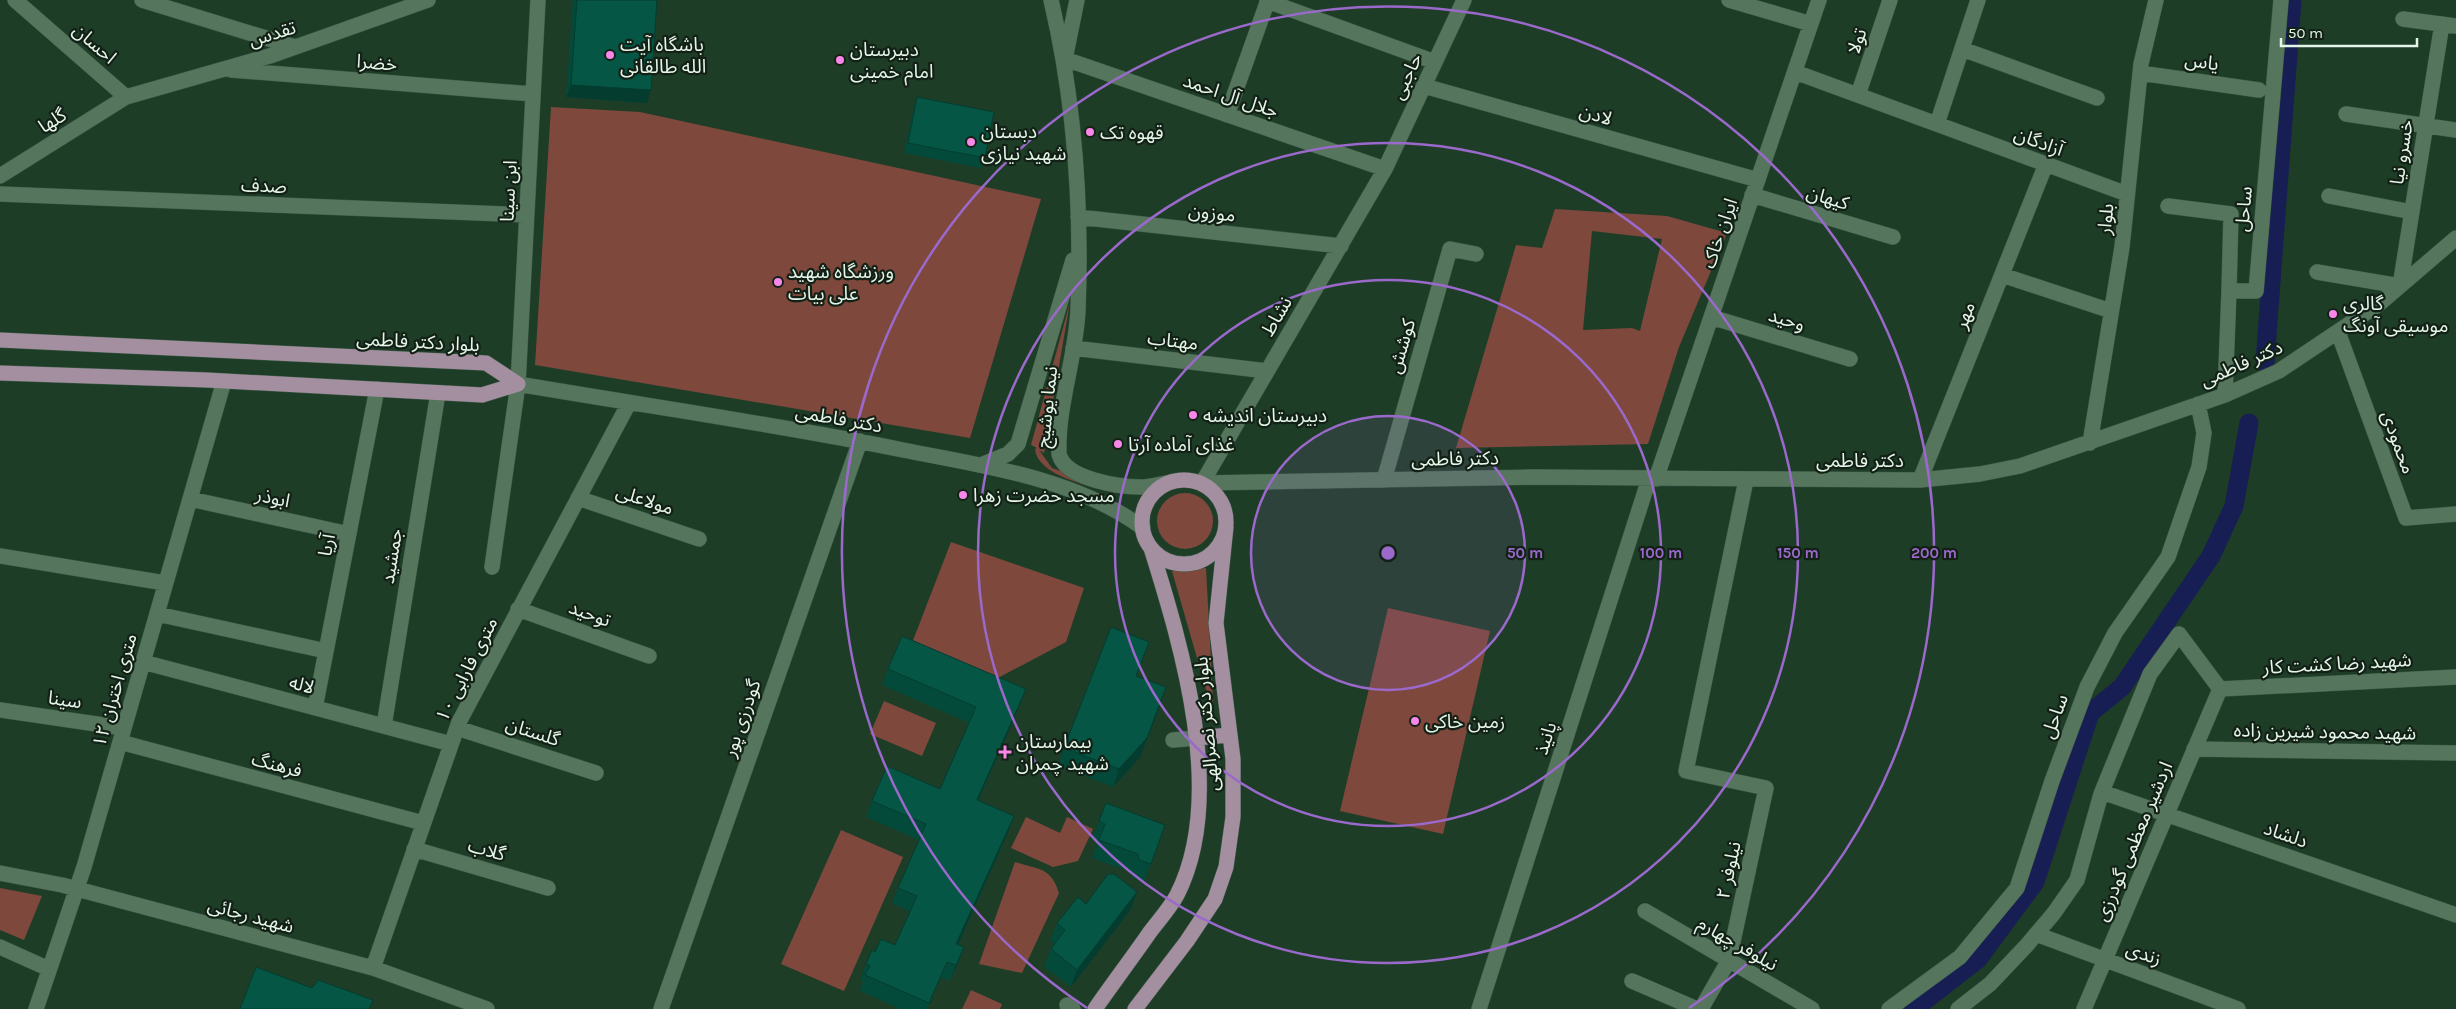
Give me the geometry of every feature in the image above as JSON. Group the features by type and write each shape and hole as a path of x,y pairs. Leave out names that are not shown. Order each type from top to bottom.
{"main road":[{"name":"بلوار دکتر فاطمی","path":"0,340 486,363 518,384"},
{"path":"0,373 224,381 482,395 518,384"},
{"path":"1185,480 1202,483 1218,496 1226,516 1226,527 1218,547 1210,555 1196,562 1179,564 1168,561 1151,548 1143,528 1145,506 1151,496 1168,483 1185,480"},
{"name":"بلوار دکتر نصرالهی","path":"1135,1009 1187,941 1215,898 1223,880 1233,817 1233,759 1216,623 1226,527"},
{"name":"بلوار دکتر نصرالهی","path":"1095,1009 1176,897 1189,867 1198,826 1200,782 1196,738 1177,633 1151,548"},
{"path":"1196,738 1230,735"}],"street":[{"name":"احسان","path":"15,0 126,97"},
{"path":"142,0 295,47"},
{"name":"تقدس","path":"126,97 295,47 428,0"},
{"name":"ابن سینا","path":"492,567 518,384 538,0"},
{"name":"نیما یوشیج","path":"1051,0 1065,59 1074,130 1078,217 1078,312 1059,449 1060,460 1076,473 1118,485 1142,487 1168,483"},
{"path":"1065,59 1077,0"},
{"path":"1228,115 1268,0 1435,62"},
{"name":"حاجبی","path":"1385,169 1464,0"},
{"path":"1729,0 1811,24"},
{"name":"ایران خاک","path":"1653,479 1819,0"},
{"name":"تولا","path":"1858,96 1890,0"},
{"name":"بلوار","path":"2090,443 2122,247 2140,73 2156,0"},
{"name":"ساحل","path":"2229,291 2256,291 2281,0"},
{"path":"1937,124 1962,49 1974,1"},
{"path":"2403,19 2449,25"},
{"name":"خسرو نیا","path":"2400,286 2426,126 2449,25"},
{"path":"1962,49 2097,98"},
{"name":"جلال آل احمد","path":"1065,59 1385,169"},
{"name":"خضرا","path":"218,69 533,94"},
{"name":"آزادگان","path":"1795,72 2127,194"},
{"name":"یاس","path":"2140,73 2258,90"},
{"name":"لادن","path":"1424,86 1758,180"},
{"name":"گلها","path":"1,175 126,97"},
{"path":"2346,114 2456,130"},
{"name":"مهر","path":"1920,480 2046,164"},
{"name":"نشاط","path":"1202,483 1385,169"},
{"name":"صدف","path":"0,194 527,215"},
{"name":"کیهان","path":"1752,195 1893,237"},
{"path":"2329,196 2412,212"},
{"path":"2168,206 2231,214 2224,395"},
{"name":"موزون","path":"1078,217 1341,246"},
{"name":"دکتر فاطمی","path":"1202,483 1534,477 1920,480 1980,474 2020,466 2090,443 2224,395 2279,371 2379,304 2456,238"},
{"name":"نیما یوشیج","path":"981,465 1008,454 1018,444 1078,244"},
{"name":"کوشش","path":"1384,480 1450,249 1476,254"},
{"path":"2317,272 2400,286"},
{"path":"2002,275 2111,311"},
{"name":"وحید","path":"1711,316 1850,359"},
{"name":"محمودی","path":"2338,332 2406,518 2456,514"},
{"name":"مهتاب","path":"1073,348 1267,371"},
{"name":"۱۲ متری اختران","path":"36,1009 76,888 120,742 224,381"},
{"name":"دکتر فاطمی","path":"518,384 860,441 981,465 1059,486 1108,506 1143,528"},
{"name":"آریا","path":"315,708 377,389"},
{"name":"جمشید","path":"384,726 438,393"},
{"name":"۱۰ متری فارابی","path":"373,968 457,728 518,609 629,403"},
{"name":"ساحل","path":"1889,1009 1960,957 2017,888 2052,782 2087,687 2115,633 2168,557 2199,467 2204,433 2198,404"},
{"name":"گودرزی پور","path":"661,1009 860,441"},
{"name":"پانیذ","path":"1479,1009 1653,479"},
{"name":"نیلوفر ۲","path":"1701,1009 1729,960 1766,788 1686,771 1746,480"},
{"name":"مولاعلی","path":"578,498 699,538"},
{"name":"ابوذر","path":"190,499 349,534"},
{"path":"0,556 166,583"},
{"name":"توحید","path":"518,609 649,656"},
{"path":"157,614 326,651"},
{"path":"1958,1009 1990,984 2036,934 2077,880 2102,792 2150,674 2180,634 2220,689"},
{"name":"لاله","path":"143,662 451,744"},
{"name":"شهید رضا کشت کار","path":"2220,689 2456,677"},
{"name":"اردشیر معظمی گودرزی","path":"2084,1009 2220,689"},
{"name":"سینا","path":"0,710 124,728"},
{"name":"گلستان","path":"457,728 596,773"},
{"path":"1173,740 1196,738"},
{"name":"فرهنگ","path":"120,742 424,824"},
{"name":"شهید محمود شیرین زاده","path":"2194,749 2456,753"},
{"name":"دلشاد","path":"2102,792 2456,915"},
{"name":"گلاب","path":"414,849 548,888"},
{"name":"شهید رجائی","path":"0,873 76,888 373,968 448,1002 487,1009"},
{"name":"نیلوفر چهارم","path":"1645,911 1812,1009"},
{"name":"زندی","path":"2036,934 2238,1009"},
{"path":"0,947 50,969"},
{"path":"1632,981 1697,1009"}],"shaded area":[{"name":"ورزشگاه شهید علی بیات","path":"551,107 640,112 1041,199 970,438 535,365"},
{"path":"1555,209 1667,216 1727,233 1679,347 1648,444 1456,448 1516,245 1542,248","holes":["1592,231 1662,239 1640,331 1632,328 1583,330"]},
{"path":"1070,302 1044,453 1039,450 1052,468 1117,490 1115,493 1068,479 1056,473 1038,459 1035,449 1037,448 1031,445"},
{"path":"1185,493 1196,495 1205,501 1211,510 1213,521 1211,532 1205,541 1196,547 1185,549 1174,547 1165,541 1159,532 1157,521 1159,510 1165,501 1174,495"},
{"path":"951,542 1084,588 1066,642 996,679 912,643"},
{"path":"1206,568 1214,717 1172,571"},
{"name":"زمین خاکی","path":"1388,608 1490,631 1443,834 1340,811"},
{"path":"884,701 936,723 922,756 870,734"},
{"path":"1026,817 1060,833 1067,817 1093,829 1078,861 1053,867 1011,848"},
{"path":"841,830 903,857 844,991 781,964"},
{"path":"1015,862 1037,868 1048,874 1059,893 1022,973 979,964"},
{"path":"0,888 42,896 24,940 0,930"},
{"path":"971,990 1002,1004 1000,1009 962,1009"}],"building":[{"name":"باشگاه آیت الله طالقانی","path":"577,0 657,0 651,90 571,85"},
{"path":"917,97 994,112 985,158 908,143"},
{"path":"1111,627 1149,642 1136,676 1166,687 1147,738 1119,769 1064,748"},
{"path":"902,636 1026,689 977,800 1014,816 956,944 964,947 956,965 947,962 929,1003 865,975 870,966 866,964 872,950 875,952 881,939 895,945 917,896 898,888 926,824 872,801 887,766 940,789 976,707 888,669"},
{"path":"1106,803 1165,825 1151,864 1139,860 1138,854 1099,840 1105,824 1099,821"},
{"path":"1108,874 1114,874 1137,892 1077,970 1051,949 1065,930 1057,923 1078,897 1086,904"},
{"path":"256,967 312,988 318,980 373,1000 369,1009 240,1009"}],"waterway":[{"path":"2265,362 2292,0"},
{"path":"1914,1009 1978,959 2035,882 2090,713 2122,687 2211,556 2234,506 2249,423"}],"place":[{"name":"باشگاه آیت الله طالقانی","path":"610,55"},
{"name":"دبیرستان امام خمینی","path":"840,60"},
{"name":"قهوه تک","path":"1090,132"},
{"name":"دبستان شهید نیازی","path":"971,142"},
{"name":"ورزشگاه شهید علی بیات","path":"778,282"},
{"name":"گالری موسیقی آونگ","path":"2333,314"},
{"name":"دبیرستان اندیشه","path":"1193,415"},
{"name":"غذای آماده آرتا","path":"1118,444"},
{"name":"مسجد حضرت زهرا","path":"963,495"},
{"name":"زمین خاکی","path":"1415,721"},
{"name":"بیمارستان شهید چمران","path":"1005,752"}]}
